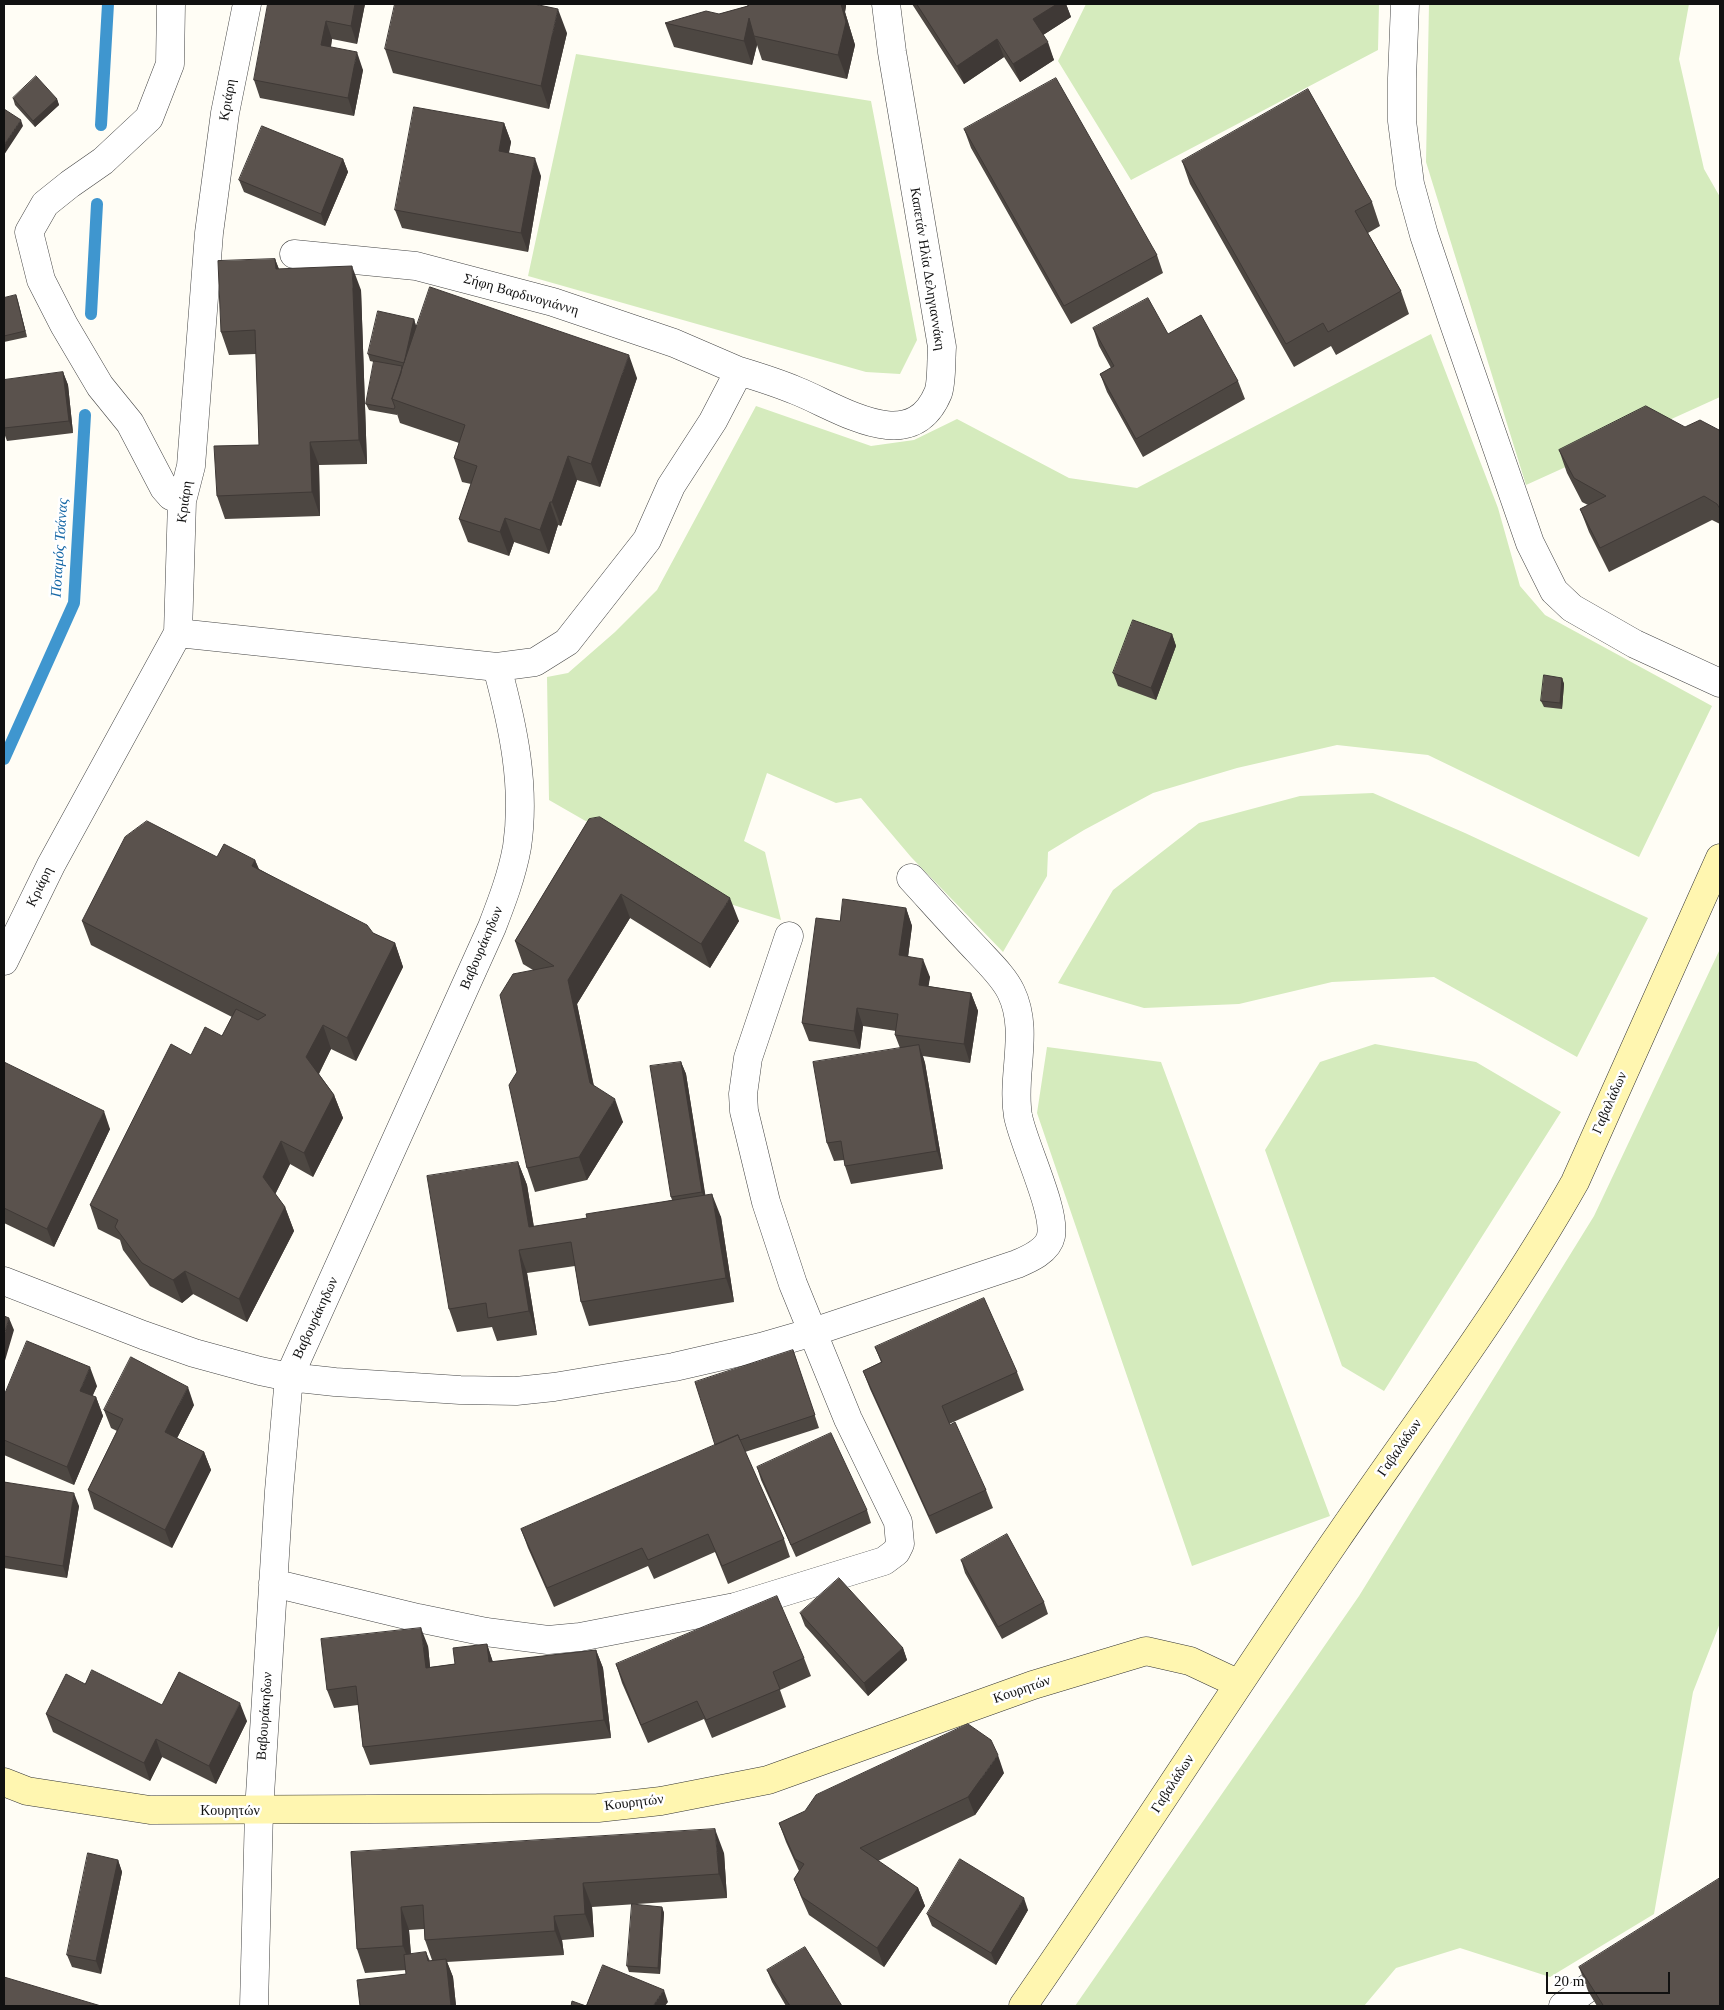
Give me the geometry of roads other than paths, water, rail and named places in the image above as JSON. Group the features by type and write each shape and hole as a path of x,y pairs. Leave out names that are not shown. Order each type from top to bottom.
{"street":[{"path":"171,4 170,64 149,118 103,161 45,204 29,232 41,280 64,325 100,386 130,423 164,488 171,496 182,501"},
{"name":"Κριάρη","path":"4,961 51,865 178,633 182,501 191,466 209,233 225,113 247,4"},
{"name":"Καπετάν Ηλία Δεληγιαννάκη","path":"739,371 798,391 874,424 892,426 915,422 929,409 939,392 942,348 892,52 886,4"},
{"path":"1405,4 1402,121 1410,184 1424,234 1453,321 1530,543 1542,570 1554,591 1572,608 1635,644 1720,684"},
{"name":"Σήφη Βαρδινογιάννη","path":"294,254 416,266 553,302 674,343 739,371"},
{"path":"178,633 497,667 535,662 567,642 647,540 671,486 713,421 739,371"},
{"name":"Βαβουράκηδων","path":"254,2006 259,1811 273,1583 290,1377 492,927 510,876 517,848 519,825 517,752 497,667"},
{"name":"Γαβαλάδων","path":"1023,2006 1336,1540 1491,1319 1548,1230 1575,1182 1720,858"},
{"path":"4,1281 143,1335 186,1350 260,1371 290,1377 460,1390 516,1391 554,1387 674,1367 761,1347 813,1332 1017,1264 1040,1251 1050,1238 1052,1227 1049,1211 1021,1130 1018,1113 1016,1089 1020,1024 1014,999 1011,990 994,969 911,878"},
{"path":"273,1583 438,1622 526,1638 548,1640 580,1638 735,1607 884,1561 896,1552 900,1544 898,1522 848,1419 794,1284 766,1202 747,1127 743,1094 748,1058 789,936"},
{"name":"Κουρητών","path":"4,1782 27,1791 150,1810 598,1808 661,1801 768,1780 1033,1685 1146,1651 1190,1661 1239,1684"},
{"path":"1564,2006 1634,1955"}],"waterway":[{"name":"Ποταμός Τσάνας","path":"101,125 108,4"},
{"name":"Ποταμός Τσάνας","path":"91,314 97,204"},
{"name":"Ποταμός Τσάνας","path":"4,759 74,603 85,415"}]}
